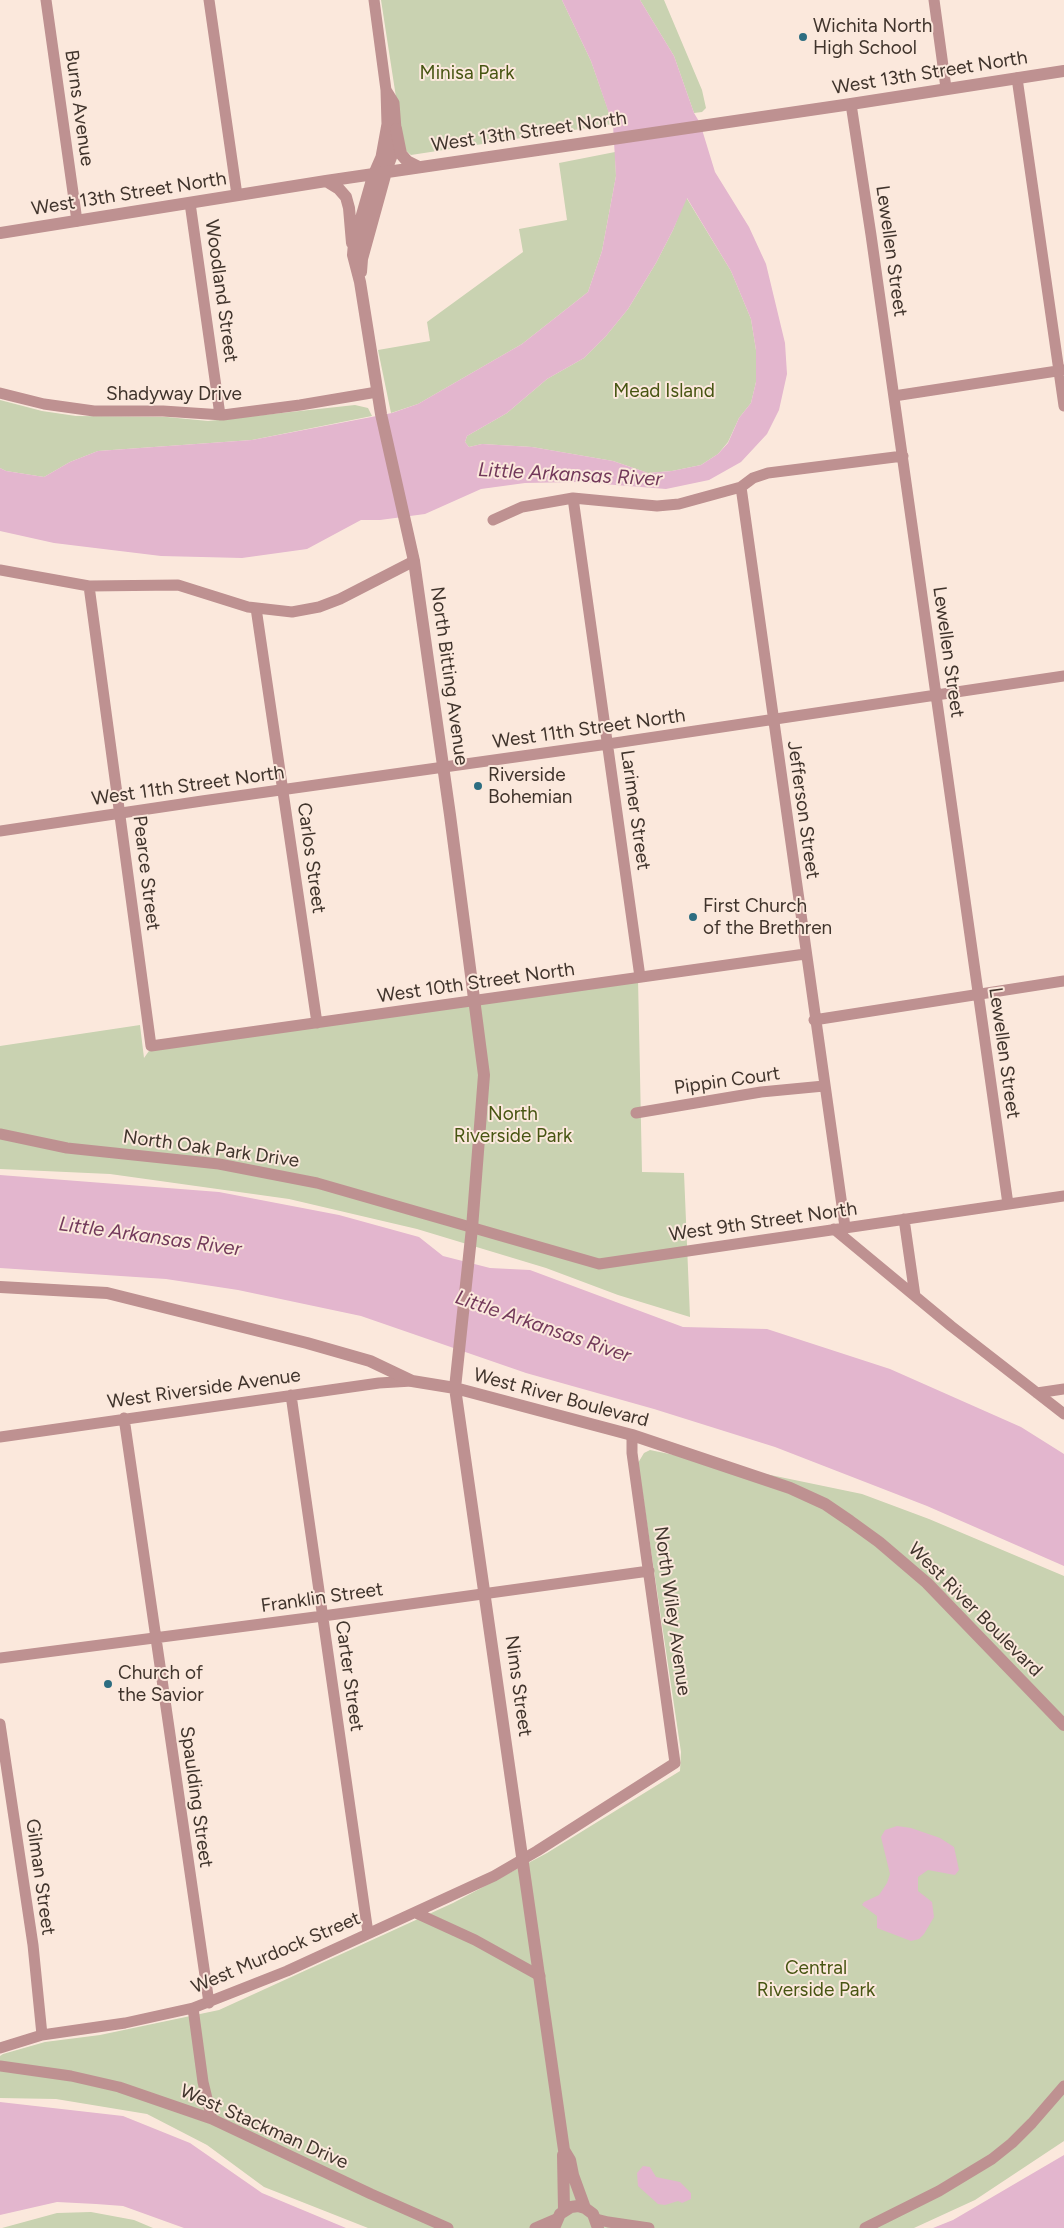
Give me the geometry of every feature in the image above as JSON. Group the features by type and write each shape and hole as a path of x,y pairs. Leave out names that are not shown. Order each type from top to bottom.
{"street":[{"name":"Burns Avenue","path":"46,0 77,221"},
{"name":"Woodland Street","path":"209,0 238,195"},
{"path":"374,0 386,90 387,124 380,173"},
{"path":"934,0 946,88"},
{"name":"West 13th Street North","path":"0,233 326,181 1064,71"},
{"path":"1017,78 1062,371 1064,406"},
{"path":"386,90 394,104 401,154 407,161 419,167"},
{"name":"Lewellen Street","path":"851,104 903,456 1008,1204"},
{"path":"380,173 392,156 396,129"},
{"name":"North Bitting Avenue","path":"380,173 354,244 353,255 360,282 381,414 414,561 484,1075 472,1228"},
{"name":"North Bitting Avenue","path":"360,282 362,260 380,173"},
{"path":"326,181 346,197 349,208 353,255"},
{"name":"Woodland Street","path":"190,203 220,415"},
{"path":"894,396 1062,371"},
{"name":"Shadyway Drive","path":"0,393 44,404 94,411 163,411 220,415 300,405 377,392"},
{"path":"493,520 522,507 573,498 657,506 672,505 741,487 753,478 768,473 903,456"},
{"name":"Jefferson Street","path":"741,487 824,1086 840,1228"},
{"name":"Larimer Street","path":"573,498 640,978"},
{"path":"0,570 89,586 178,585 256,608 292,612 319,607 340,600 414,561"},
{"name":"Pearce Street","path":"89,586 151,1046"},
{"name":"Carlos Street","path":"256,608 317,1023"},
{"name":"West 11th Street North","path":"0,831 773,720 1064,676"},
{"name":"West 10th Street North","path":"151,1046 805,954"},
{"path":"814,1020 1064,981"},
{"name":"Pippin Court","path":"636,1113 761,1092 824,1086"},
{"name":"North Oak Park Drive","path":"0,1134 67,1148 219,1164 276,1174 317,1183 472,1228"},
{"name":"West 9th Street North","path":"472,1228 599,1264 1064,1196"},
{"path":"904,1219 914,1296"},
{"name":"Nims Street","path":"472,1228 455,1388 486,1594 564,2150 558,2219"},
{"path":"840,1228 914,1296 1064,1414"},
{"name":"West River Boulevard","path":"0,1287 107,1293 307,1343 370,1362 412,1381 455,1388 632,1435 790,1488 825,1504 879,1542 927,1583 1064,1725"},
{"name":"West Riverside Avenue","path":"0,1436 379,1383 412,1381"},
{"path":"1037,1393 1064,1389"},
{"name":"Carter Street","path":"291,1395 368,1933"},
{"name":"Spaulding Street","path":"124,1418 154,1638 209,2003"},
{"name":"North Wiley Avenue","path":"632,1435 634,1465 675,1763"},
{"name":"Franklin Street","path":"0,1658 649,1571"},
{"name":"West River Boulevard","path":"1038,1700 1064,1737"},
{"name":"Gilman Street","path":"0,1724 33,1945 42,2035"},
{"name":"West Murdock Street","path":"0,2048 42,2035 125,2023 193,2008 287,1971 494,1876 523,1860 675,1763"},
{"path":"416,1913 475,1940 540,1976"},
{"path":"193,2008 202,2082 212,2119"},
{"name":"West Stackman Drive","path":"0,2066 72,2076 119,2087 212,2119 448,2228"},
{"path":"864,2228 939,2191 992,2159 1026,2130 1064,2086"},
{"name":"Nims Street","path":"564,2150 570,2160 573,2176 584,2208"},
{"path":"535,2228 558,2219 571,2207 584,2208 597,2223 608,2222 649,2228"}],"green space":[{"name":"Minisa Park","path":"381,0 562,0 591,61 613,124 411,155 404,149"},
{"path":"640,0 664,0 702,90 706,108 702,112 694,113 674,56"},
{"path":"615,152 616,176 602,251 588,292 522,344 418,404 391,413 378,350 430,341 427,322 523,252 519,229 567,220 559,163"},
{"name":"Mead Island","path":"686,197 731,271 751,319 756,350 756,382 751,403 739,418 728,442 718,454 701,465 672,471 648,473 613,461 532,447 482,444 469,447 465,442 467,436 507,413 547,379 584,358 606,336 628,309 656,263 673,230"},
{"path":"0,400 42,411 76,416 167,417 208,421 355,405 368,408 372,416 252,440 98,451 70,462 44,477 6,471 0,468"},
{"name":"North Riverside Park","path":"638,978 642,1172 684,1173 690,1317 618,1295 546,1268 417,1229 289,1199 110,1174 0,1169 0,1046 140,1025 144,1058 151,1048"},
{"name":"Central Riverside Park","path":"650,1450 862,1494 929,1519 1064,1576 1064,2141 975,2200 914,2228 368,2228 264,2187 207,2145 147,2114 56,2099 0,2098 0,2056 3,2054 45,2042 100,2035 219,2010 453,1903 547,1853 680,1771 681,1752 638,1463 644,1453"},
{"path":"91,2212 134,2220 153,2228 2,2228 57,2213"}],"water":[{"name":"Little Arkansas River","path":"562,0 640,0 674,56 694,113 700,123 715,172 749,227 766,264 785,343 787,374 779,410 767,434 741,462 709,480 666,489 578,482 525,483 481,489 425,514 380,520 361,520 307,549 242,558 161,556 54,543 0,531 0,468 6,471 44,477 70,462 98,451 252,440 392,413 418,404 522,344 588,292 602,251 616,176 613,125 591,61","holes":["687,198 731,271 751,319 756,350 756,382 751,403 739,418 728,443 718,454 701,465 672,471 648,473 613,461 532,447 482,444 469,447 465,442 467,436 507,413 547,379 584,358 606,336 628,309 656,263"]},
{"name":"Little Arkansas River","path":"0,1175 219,1192 339,1215 419,1237 443,1256 490,1268 530,1270 683,1327 767,1329 890,1369 1021,1427 1064,1454 1064,1566 927,1506 775,1447 654,1409 526,1373 361,1316 238,1290 166,1279 0,1268"},
{"path":"897,1826 911,1828 940,1838 954,1847 959,1870 955,1875 928,1870 918,1877 918,1891 932,1902 934,1917 924,1934 919,1939 911,1941 877,1928 877,1916 862,1905 864,1902 879,1895 887,1883 890,1874 881,1837 885,1830"},
{"path":"0,2102 123,2116 190,2143 262,2193 346,2228 184,2228 123,2206 57,2202 0,2215"},
{"path":"1064,2155 1064,2228 933,2228 953,2220"},
{"path":"643,2166 650,2167 656,2177 680,2182 691,2193 691,2199 682,2203 678,2201 665,2205 658,2204 638,2186 637,2173"}],"place":[{"name":"Wichita North High School","path":"803,37"},
{"name":"Riverside Bohemian","path":"478,786"},
{"name":"First Church of the Brethren","path":"693,917"},
{"name":"Church of the Savior","path":"108,1684"}]}
